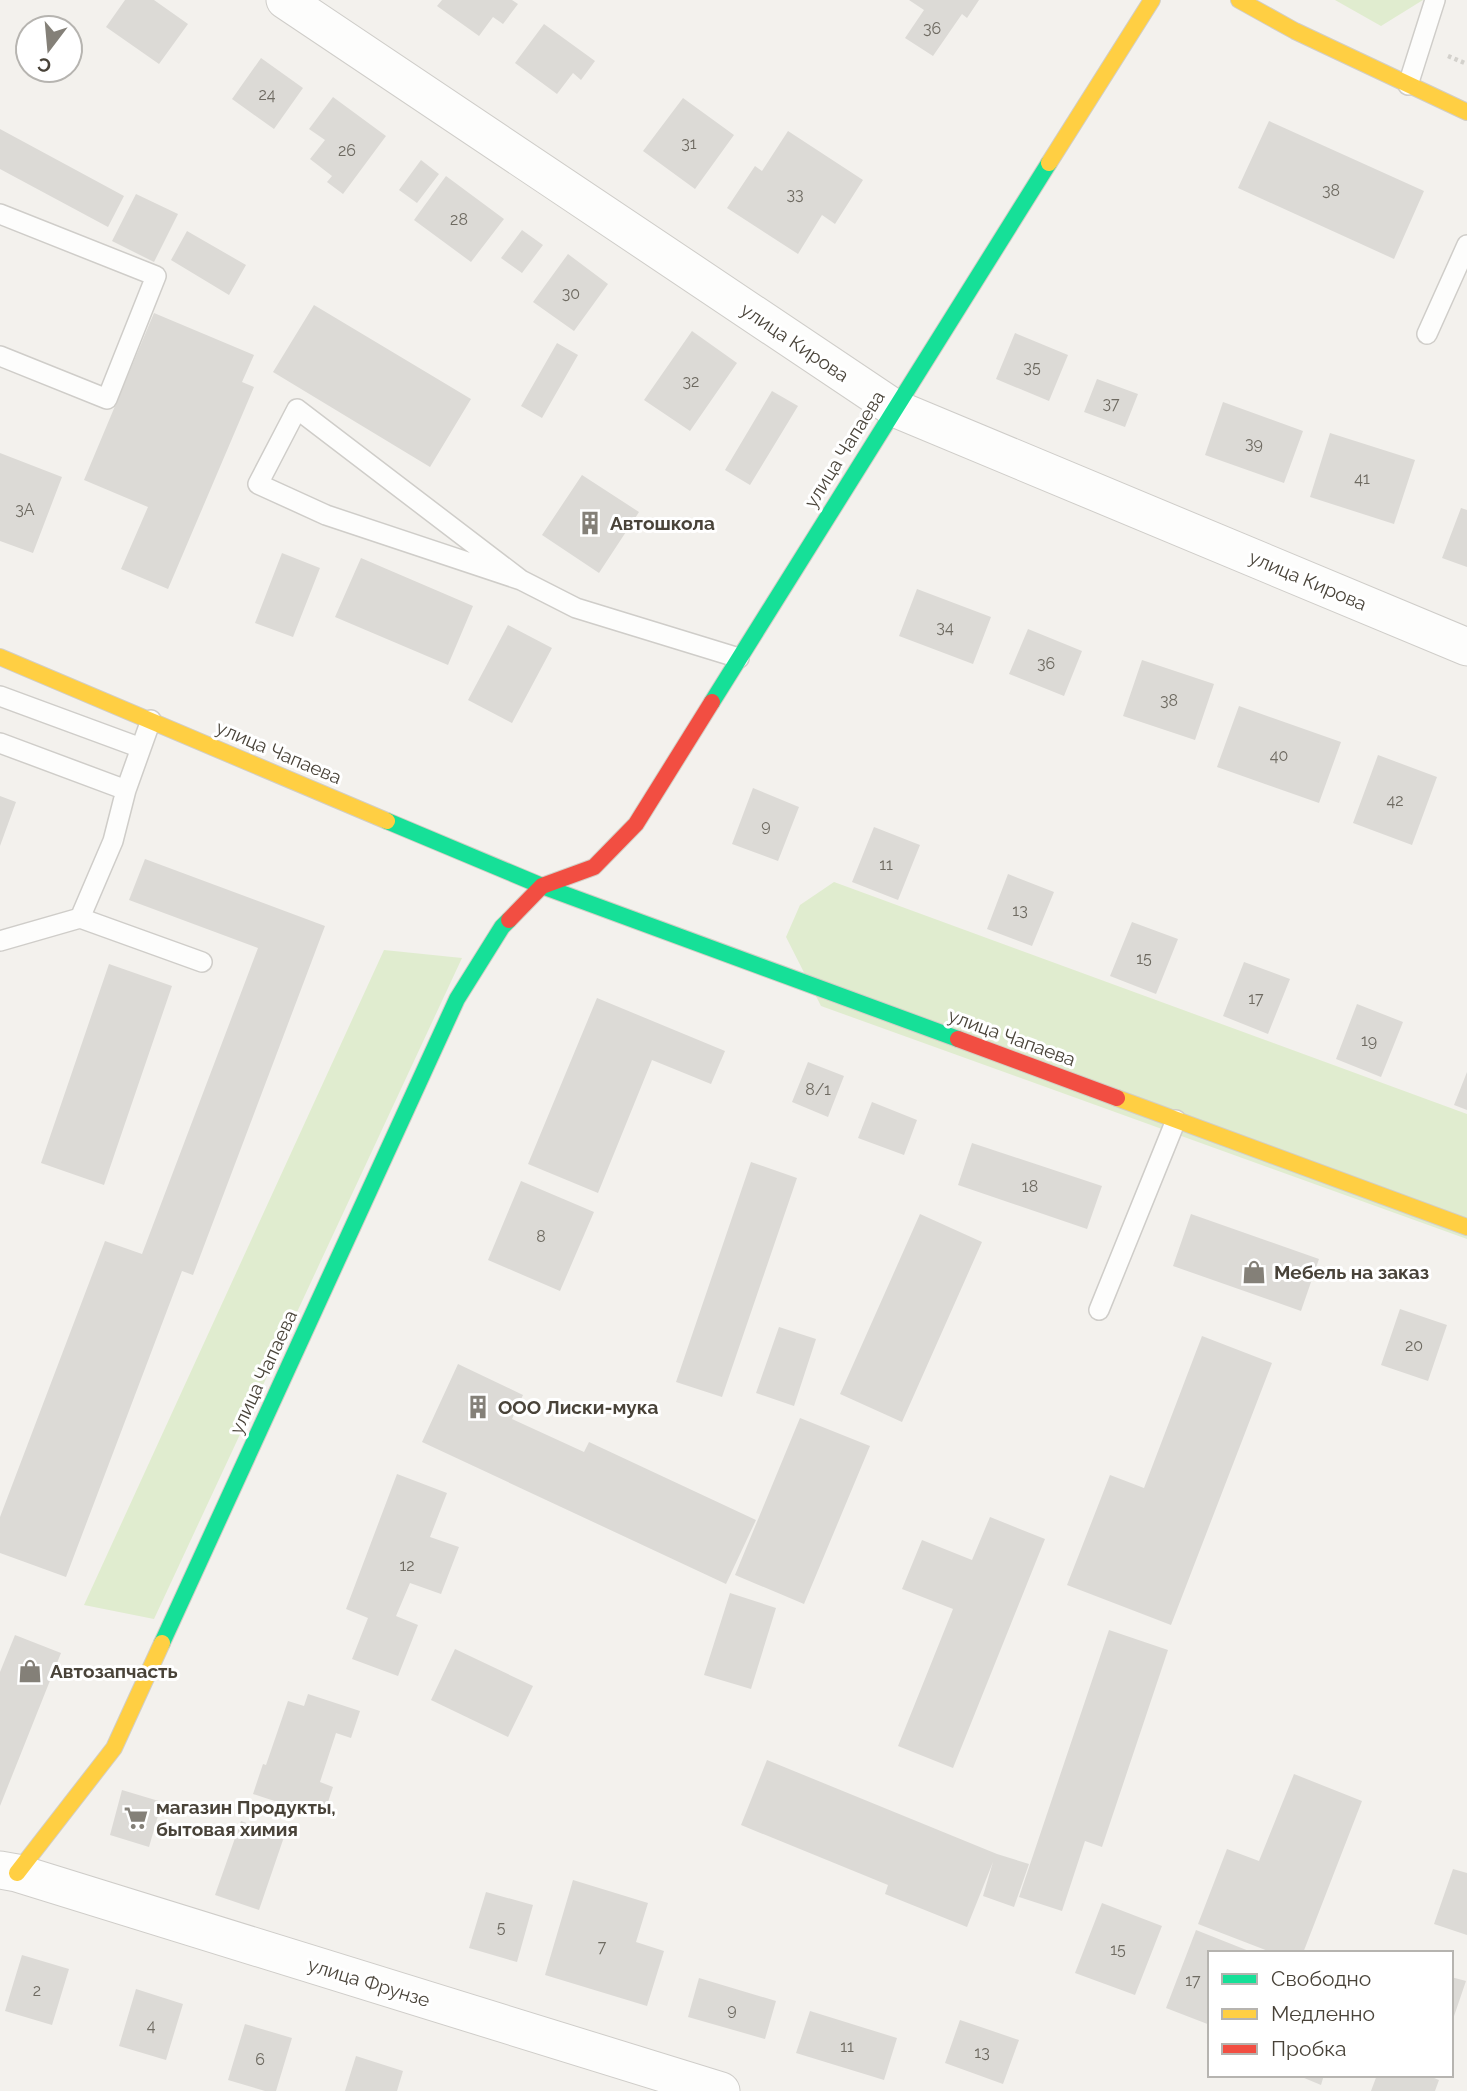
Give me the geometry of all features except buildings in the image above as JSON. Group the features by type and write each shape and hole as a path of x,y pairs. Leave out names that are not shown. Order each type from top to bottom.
{"street":[{"name":"улица Кирова","path":"285,0 894,408 1467,647"},
{"name":"улица Чапаева","path":"8,1871 114,1748 457,999 502,927 542,886 593,867 636,824 894,408 1152,0"},
{"path":"1239,0 1295,31 1467,112"},
{"name":"улица Чапаева","path":"0,657 542,886 1467,1227"},
{"name":"улица Фрунзе","path":"8,1871 721,2091"}],"lane":[{"path":"1408,85 1435,0"},
{"path":"0,214 156,276 107,399 0,356"},
{"path":"1427,334 1467,246"},
{"path":"521,580 297,409 258,484 326,514 521,580 576,608 739,658"},
{"path":"0,696 141,748"},
{"path":"80,918 113,841 126,790 151,720"},
{"path":"0,743 126,790"},
{"path":"0,941 80,918 202,962"},
{"path":"1099,1310 1176,1120"}],"green space":[{"path":"1335,0 1423,0 1381,26"},
{"path":"834,882 1467,1114 1467,1239 821,1006 786,937 800,905"},
{"path":"384,950 462,958 154,1619 84,1605"}],"traffic: fast":[{"path":"712,702 1049,163"},
{"path":"387,821 542,886 958,1039"},
{"path":"162,1643 457,999 509,920"}],"traffic: slow":[{"path":"1049,163 1152,0"},
{"path":"1239,0 1295,31 1467,112"},
{"path":"0,657 387,821"},
{"path":"1117,1098 1467,1227"},
{"path":"17,1873 114,1748 162,1643"}],"traffic: jam":[{"path":"509,920 542,886 594,867 636,824 712,702"},
{"path":"958,1039 1117,1098"}],"place":[{"name":"Автошкола","path":"590,523"},
{"name":"Мебель на заказ","path":"1254,1272"},
{"name":"ООО Лиски-мука","path":"478,1407"},
{"name":"Автозапчасть","path":"30,1671"},
{"name":"магазин Продукты, бытовая химия","path":"136,1818"}]}
